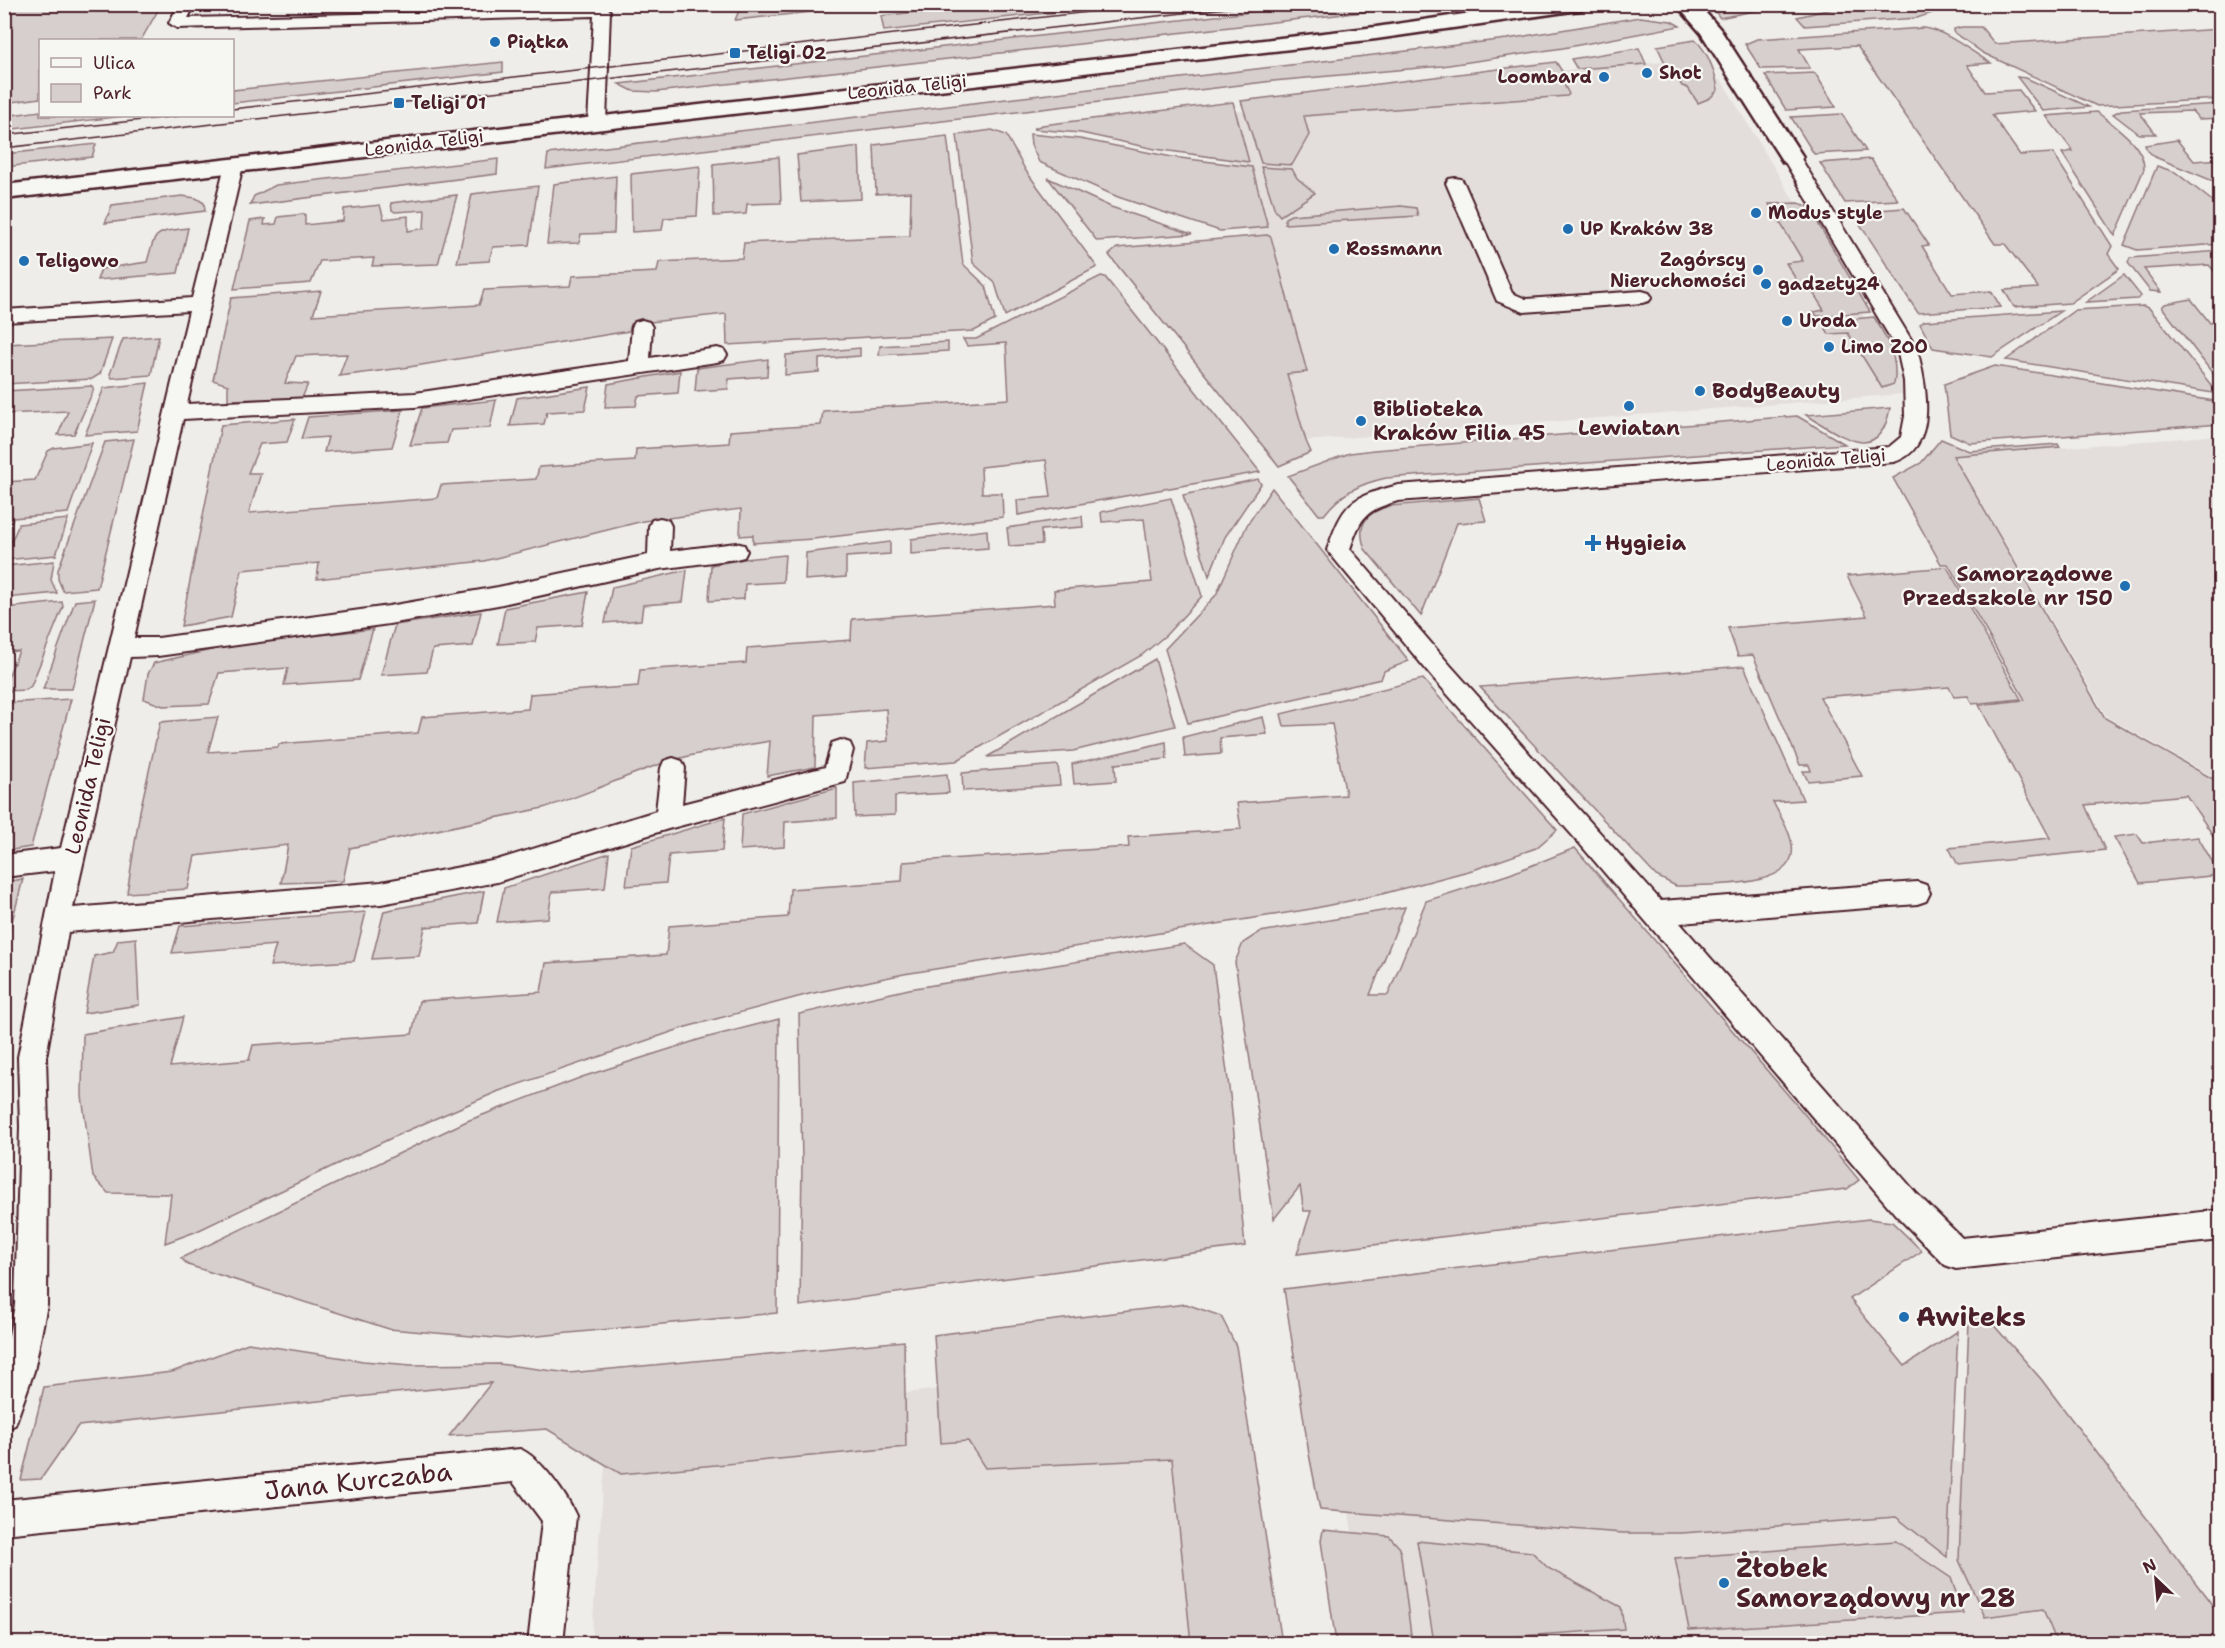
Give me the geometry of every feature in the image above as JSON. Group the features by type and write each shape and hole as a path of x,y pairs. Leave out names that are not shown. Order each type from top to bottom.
{"street":[{"name":"Leonida Teligi","path":"4,192 1376,33 1580,4"},
{"name":"Leonida Teligi","path":"1686,4 1709,29 1791,157"}],"lane":[{"path":"187,4 177,23 602,11 597,122"},
{"name":"Leonida Teligi","path":"1655,913 1338,550 1350,518 1363,502 1398,493 1894,454 1910,439 1915,402 1915,377 1907,349 1791,157"},
{"name":"Leonida Teligi","path":"4,1414 18,1371 31,1305 34,1127 32,1057 57,921 174,413 234,165"},
{"path":"1455,183 1504,297 1524,306 1642,297"},
{"path":"4,316 201,304"},
{"path":"639,366 642,327"},
{"path":"174,413 201,409 415,400 717,355"},
{"path":"658,561 660,526"},
{"path":"121,648 158,647 389,615 498,596 658,561 736,551"},
{"path":"57,921 381,893 497,871 668,818 836,775 840,750"},
{"path":"668,818 673,768"},
{"path":"4,866 71,858"},
{"path":"1655,913 1917,892"},
{"path":"1655,913 1906,1204 1956,1254 2220,1225"},
{"name":"Jana Kurczaba","path":"4,1517 520,1465 559,1516 545,1644"}],"shaded area":[{"path":"1675,61 1722,81 1902,380 1903,394 1306,441 1215,113 1548,87 1539,72"},
{"name":"Samorządowe Przedszkole nr 150","path":"2220,435 2220,781 2107,717 1954,456"},
{"path":"1219,1358 1260,1643 591,1644 608,1426"},
{"name":"Żłobek Samorządowy nr 28","path":"1854,1428 2012,1480 2132,1643 1370,1643 1342,1470"}],"green space":[{"path":"5,4 161,5 142,39 39,39 39,98 5,103"},
{"path":"738,4 877,5 735,20"},
{"path":"983,4 1120,5 884,31 881,16"},
{"path":"1312,5 1425,5 656,92 633,91 619,84"},
{"path":"1716,5 1758,5 1763,9 1720,18 1714,10"},
{"path":"1849,5 1935,5 1932,13 1917,18 1805,26 1797,17"},
{"path":"1640,17 1671,21 1680,26 1563,48 1442,66 1273,81 546,169 548,154 1507,39"},
{"path":"1981,27 1995,44 2220,29 2220,99 2097,106 1983,53 1954,32 1954,29"},
{"path":"1924,28 1949,37 1991,63 1967,65 1985,92 2019,90 2035,111 1992,115 2020,155 2053,153 2112,246 2108,254 2119,269 2070,303 2014,307 2004,290 2038,288 2037,286 2005,244 1995,244 1857,46 1799,49 1810,68 1761,69 1745,44 1757,39"},
{"path":"1695,40 1711,63 1718,90 1710,98 1698,103 1688,88 1682,86 1671,69 1668,69 1657,46"},
{"path":"1639,48 1646,64 1577,69 1571,59"},
{"path":"503,62 503,72 234,103 234,90"},
{"path":"1556,62 1565,76 1560,77 1569,94 1567,96 1304,116 1309,135 1292,165 1261,163 1241,101"},
{"path":"1815,73 1836,107 1786,110 1765,75"},
{"path":"2017,77 2026,78 2089,107 2043,111"},
{"path":"1233,102 1249,162 1155,149 1081,133 1033,129 1042,125"},
{"path":"2220,104 2220,118 2199,119 2192,111 2140,113 2156,134 2139,134 2113,114 2121,110"},
{"path":"39,111 39,117 116,117 5,130 5,116"},
{"path":"2097,112 2127,136 2143,160 2144,169 2115,236 2062,153 2073,151 2046,116"},
{"path":"1842,114 1866,151 1814,154 1791,117"},
{"path":"992,130 1006,135 1026,171 1097,267 1005,316 995,283 973,263 957,135"},
{"path":"1030,134 1080,139 1172,157 1252,167 1268,227 1220,231 1118,197 1039,162 1031,145"},
{"path":"947,136 963,264 986,286 995,320 974,331 727,345 726,314 631,324 629,331 403,368 339,376 347,354 296,356 285,383 308,384 302,398 228,400 228,385 213,380 231,298 321,291 313,315 479,305 484,290 570,286 572,276 657,272 659,262 742,258 744,243 910,236 911,192 876,194 874,145"},
{"path":"2177,140 2194,161 2220,159 2220,184 2155,157 2145,145"},
{"path":"96,144 92,157 5,167 5,154"},
{"path":"859,147 861,199 801,202 797,155"},
{"path":"779,157 781,203 747,204 746,214 714,216 713,164"},
{"path":"498,159 497,174 250,205 254,196 276,185"},
{"path":"1871,159 1898,200 1845,203 1820,163"},
{"path":"700,166 697,216 664,218 662,230 632,232 631,174"},
{"path":"2157,166 2175,172 2220,207 2220,244 2137,250 2124,245"},
{"path":"1261,167 1292,169 1297,178 1315,193 1280,216 1275,210"},
{"path":"616,176 614,233 581,234 579,243 547,244 554,184"},
{"path":"1048,178 1111,207 1192,234 1097,241"},
{"path":"538,186 529,245 493,247 489,261 457,263 472,194"},
{"path":"457,195 438,264 372,266 374,258 320,261 311,283 234,289 250,221 265,219 264,225 276,224 278,217 305,214 305,225 343,221 344,209 380,205 384,219 408,216 408,231 424,228 425,210 395,212 392,210 391,203"},
{"path":"182,196 196,198 204,203 205,211 105,223 112,205"},
{"path":"1798,203 1808,206 1870,312 1817,316 1814,312 1824,310 1809,286 1800,286 1786,263 1803,261 1769,204"},
{"path":"1401,206 1416,208 1418,216 1285,224 1285,218 1291,215"},
{"path":"1904,208 1929,245 1922,246 1952,294 1991,291 2001,307 1918,313 1852,212"},
{"path":"188,228 178,273 97,280 101,269 147,262 158,234"},
{"path":"1267,235 1271,237 1307,372 1287,374 1311,452 1279,466 1109,255 1117,248"},
{"path":"2220,251 2220,274 2218,275 2209,265 2144,269 2161,292 2150,291 2128,263 2130,258"},
{"path":"2124,275 2141,296 2137,299 2086,302"},
{"path":"1101,276 1105,277 1260,472 1018,515 1017,500 1051,497 1046,460 981,467 982,493 1002,493 1003,517 813,539 753,543 753,535 740,536 741,509 643,521 484,561 317,579 319,563 242,570 231,617 181,626 221,425 295,419 287,442 260,444 248,473 261,473 249,513 437,498 441,485 536,479 539,467 635,461 636,449 729,443 730,431 821,425 823,411 1009,399 1006,343 967,346 963,339 976,339"},
{"path":"2191,299 2210,323 2220,322 2220,383 2162,307 2165,304"},
{"path":"2143,306 2149,308 2216,391 2213,393 2006,360 2075,310"},
{"path":"2061,311 1992,357 1933,348 1920,324 1924,321"},
{"path":"1874,317 1887,341 1895,366 1894,384 1882,388 1848,333 1829,334 1822,322"},
{"path":"159,336 151,375 112,378 110,374 123,339"},
{"path":"112,339 100,374 92,379 5,384 5,344"},
{"path":"948,342 948,351 879,355 880,346"},
{"path":"860,348 860,356 819,359 819,372 785,375 786,355"},
{"path":"768,359 767,376 729,379 728,389 695,391 697,368"},
{"path":"1995,366 2220,402 2220,424 1970,443 1950,434 1944,384"},
{"path":"680,371 678,393 638,396 636,406 605,407 608,384"},
{"path":"148,383 137,431 85,435 104,388"},
{"path":"92,386 94,389 74,434 58,435 68,411 5,414 5,391"},
{"path":"590,387 585,410 547,412 544,424 510,426 517,398"},
{"path":"496,400 490,428 451,430 447,443 410,445 422,408"},
{"path":"1890,408 1885,426 1877,437 1867,442 1844,437 1806,415"},
{"path":"403,410 392,447 324,452 328,437 301,439 308,417"},
{"path":"1797,416 1845,444 1386,478 1367,483 1344,495 1324,515 1319,515 1288,476 1350,453 1374,450"},
{"path":"134,439 97,588 63,591 58,579 58,570 105,442"},
{"path":"1941,439 1969,451 2058,444 2060,447 1953,456 2105,718 2220,783 2220,846 2186,795 2085,805 2105,850 1958,865 1949,848 2050,838 1979,705 2025,700 1948,564 1941,564 1893,478 1921,463"},
{"path":"92,443 68,513 13,518 5,540 5,482 35,480 48,451 54,448"},
{"path":"1258,479 1261,484 1225,537 1209,576 1183,495"},
{"path":"1272,488 1409,661 1384,671 1381,679 1188,723 1165,649 1216,595 1247,525"},
{"path":"1171,498 1202,596 1166,635 1142,655 956,761 865,768 867,743 888,741 886,709 816,715 815,767 767,776 770,741 696,754 666,762 543,808 350,848 343,881 281,883 288,845 195,856 188,889 127,893 140,811 160,722 218,717 208,752 418,733 422,717 528,709 530,694 638,686 640,670 746,663 747,648 851,640 852,619 1055,604 1054,590 1152,582 1144,519 1102,522 1101,512"},
{"path":"1479,498 1486,521 1457,523 1421,616 1365,549 1362,533 1365,521 1375,512 1390,506"},
{"path":"1082,516 1083,527 1041,530 1042,544 1009,546 1007,528"},
{"path":"68,519 56,555 5,560 19,524"},
{"path":"987,530 988,548 911,554 911,539"},
{"path":"890,542 890,554 846,557 846,577 805,580 806,553"},
{"path":"785,555 783,582 745,584 744,599 709,601 711,565"},
{"path":"54,561 51,580 57,593 5,598 5,566"},
{"path":"1947,567 2021,699 1972,704 1968,696 1954,697 1949,687 1820,697 1862,776 1808,781 1803,771 1811,771 1809,765 1800,765 1753,655 1738,656 1728,628 1867,616 1847,576"},
{"path":"687,570 683,602 643,605 641,620 605,623 612,587"},
{"path":"588,592 582,625 538,628 535,642 498,644 505,608"},
{"path":"95,599 72,689 43,689 75,601"},
{"path":"62,602 63,607 31,686 26,690 5,691 5,684 19,651 5,652 5,608"},
{"path":"481,612 473,646 433,649 427,672 381,675 395,625"},
{"path":"373,629 358,680 284,685 288,668 219,673 209,704 163,706 144,699 148,674 154,663 233,645"},
{"path":"1155,659 1175,726 1073,751 987,757"},
{"path":"1744,666 1803,800 1773,802 1791,841 1792,854 1787,865 1777,873 1763,879 1730,884 1676,886 1656,876 1480,687"},
{"path":"1423,679 1557,830 1536,848 1476,869 1382,894 1311,909 904,974 809,994 686,1027 499,1091 404,1132 195,1232 165,1243 171,1194 108,1193 93,1177 82,1096 83,1034 183,1017 170,1067 249,1060 253,1045 412,1034 419,1001 541,992 546,963 666,955 669,926 788,917 790,889 902,881 903,862 1129,847 1128,837 1241,829 1237,803 1346,795 1332,724 1284,726 1281,714"},
{"path":"71,699 31,847 5,851 5,703"},
{"path":"1263,717 1267,734 1220,738 1221,754 1185,757 1183,737"},
{"path":"1166,742 1167,759 1115,764 1116,781 1074,784 1072,764"},
{"path":"1058,765 1060,785 963,791 962,773"},
{"path":"947,774 949,793 895,796 895,815 855,817 854,783"},
{"path":"837,788 837,818 785,822 784,847 740,850 742,814"},
{"path":"725,818 722,851 669,855 666,883 626,886 631,846"},
{"path":"2137,834 2143,843 2198,837 2220,875 2140,883 2114,837"},
{"path":"1575,848 1859,1180 1847,1189 1297,1254 1311,1211 1304,1211 1300,1186 1274,1219 1235,962 1243,943 1260,932 1405,907 1370,995 1388,995 1426,901 1510,874"},
{"path":"609,853 605,888 552,892 548,918 497,922 504,888"},
{"path":"23,879 5,949 5,882"},
{"path":"484,891 478,923 425,927 419,956 372,959 384,911"},
{"path":"366,912 354,961 270,966 276,945 172,953 180,926"},
{"path":"136,938 139,1005 84,1013 94,956 113,952 118,940"},
{"path":"1184,944 1213,965 1231,1103 1245,1246 800,1306 802,1162 799,1014 909,989"},
{"path":"779,1019 777,1313 507,1339 389,1329 188,1265 181,1258 467,1121 582,1077 701,1039"},
{"path":"1869,1219 1892,1222 1922,1251 1850,1299 1905,1366 1958,1331 1947,1557 1896,1517 1682,1533 1623,1533 1320,1510 1309,1454 1284,1289"},
{"path":"1186,1304 1221,1316 1236,1346 1282,1643 1191,1643 1172,1459 985,1468 968,1441 941,1443 934,1335"},
{"path":"1983,1313 2041,1379 2220,1615 2220,1643 2057,1643 2043,1609 1985,1617 1959,1560 1969,1321"},
{"path":"904,1341 906,1447 621,1474 547,1429 449,1436 491,1383 78,1426 41,1479 21,1480 44,1387 172,1372 248,1343 363,1361 411,1365 499,1364 569,1373"},
{"path":"1323,1530 1389,1536 1400,1548 1412,1643 1336,1643 1321,1541"},
{"path":"1417,1541 1532,1552 1548,1568 1621,1607 1624,1629 1434,1642"},
{"path":"1896,1541 1951,1578 1963,1613 1689,1630 1675,1558"}],"tram line":[{"path":"234,109 1159,4"},
{"path":"4,148 1262,4"},
{"path":"4,135 170,117"}],"place":[{"name":"Piątka","path":"495,42"},
{"name":"Teligi 02","path":"735,53"},
{"name":"Shot","path":"1647,73"},
{"name":"Loombard","path":"1604,77"},
{"name":"Teligi 01","path":"399,103"},
{"name":"Modus style","path":"1756,213"},
{"name":"UP Kraków 38","path":"1568,229"},
{"name":"Rossmann","path":"1334,249"},
{"name":"Teligowo","path":"24,261"},
{"name":"Zagórscy Nieruchomości","path":"1758,270"},
{"name":"gadzety24","path":"1766,284"},
{"name":"Uroda","path":"1787,321"},
{"name":"Limo ZOO","path":"1829,347"},
{"name":"BodyBeauty","path":"1700,391"},
{"name":"Lewiatan","path":"1629,406"},
{"name":"Biblioteka Kraków Filia 45","path":"1361,421"},
{"name":"Hygieia","path":"1593,543"},
{"name":"Samorządowe Przedszkole nr 150","path":"2125,586"},
{"name":"Awiteks","path":"1904,1317"},
{"name":"Żłobek Samorządowy nr 28","path":"1724,1583"}]}
